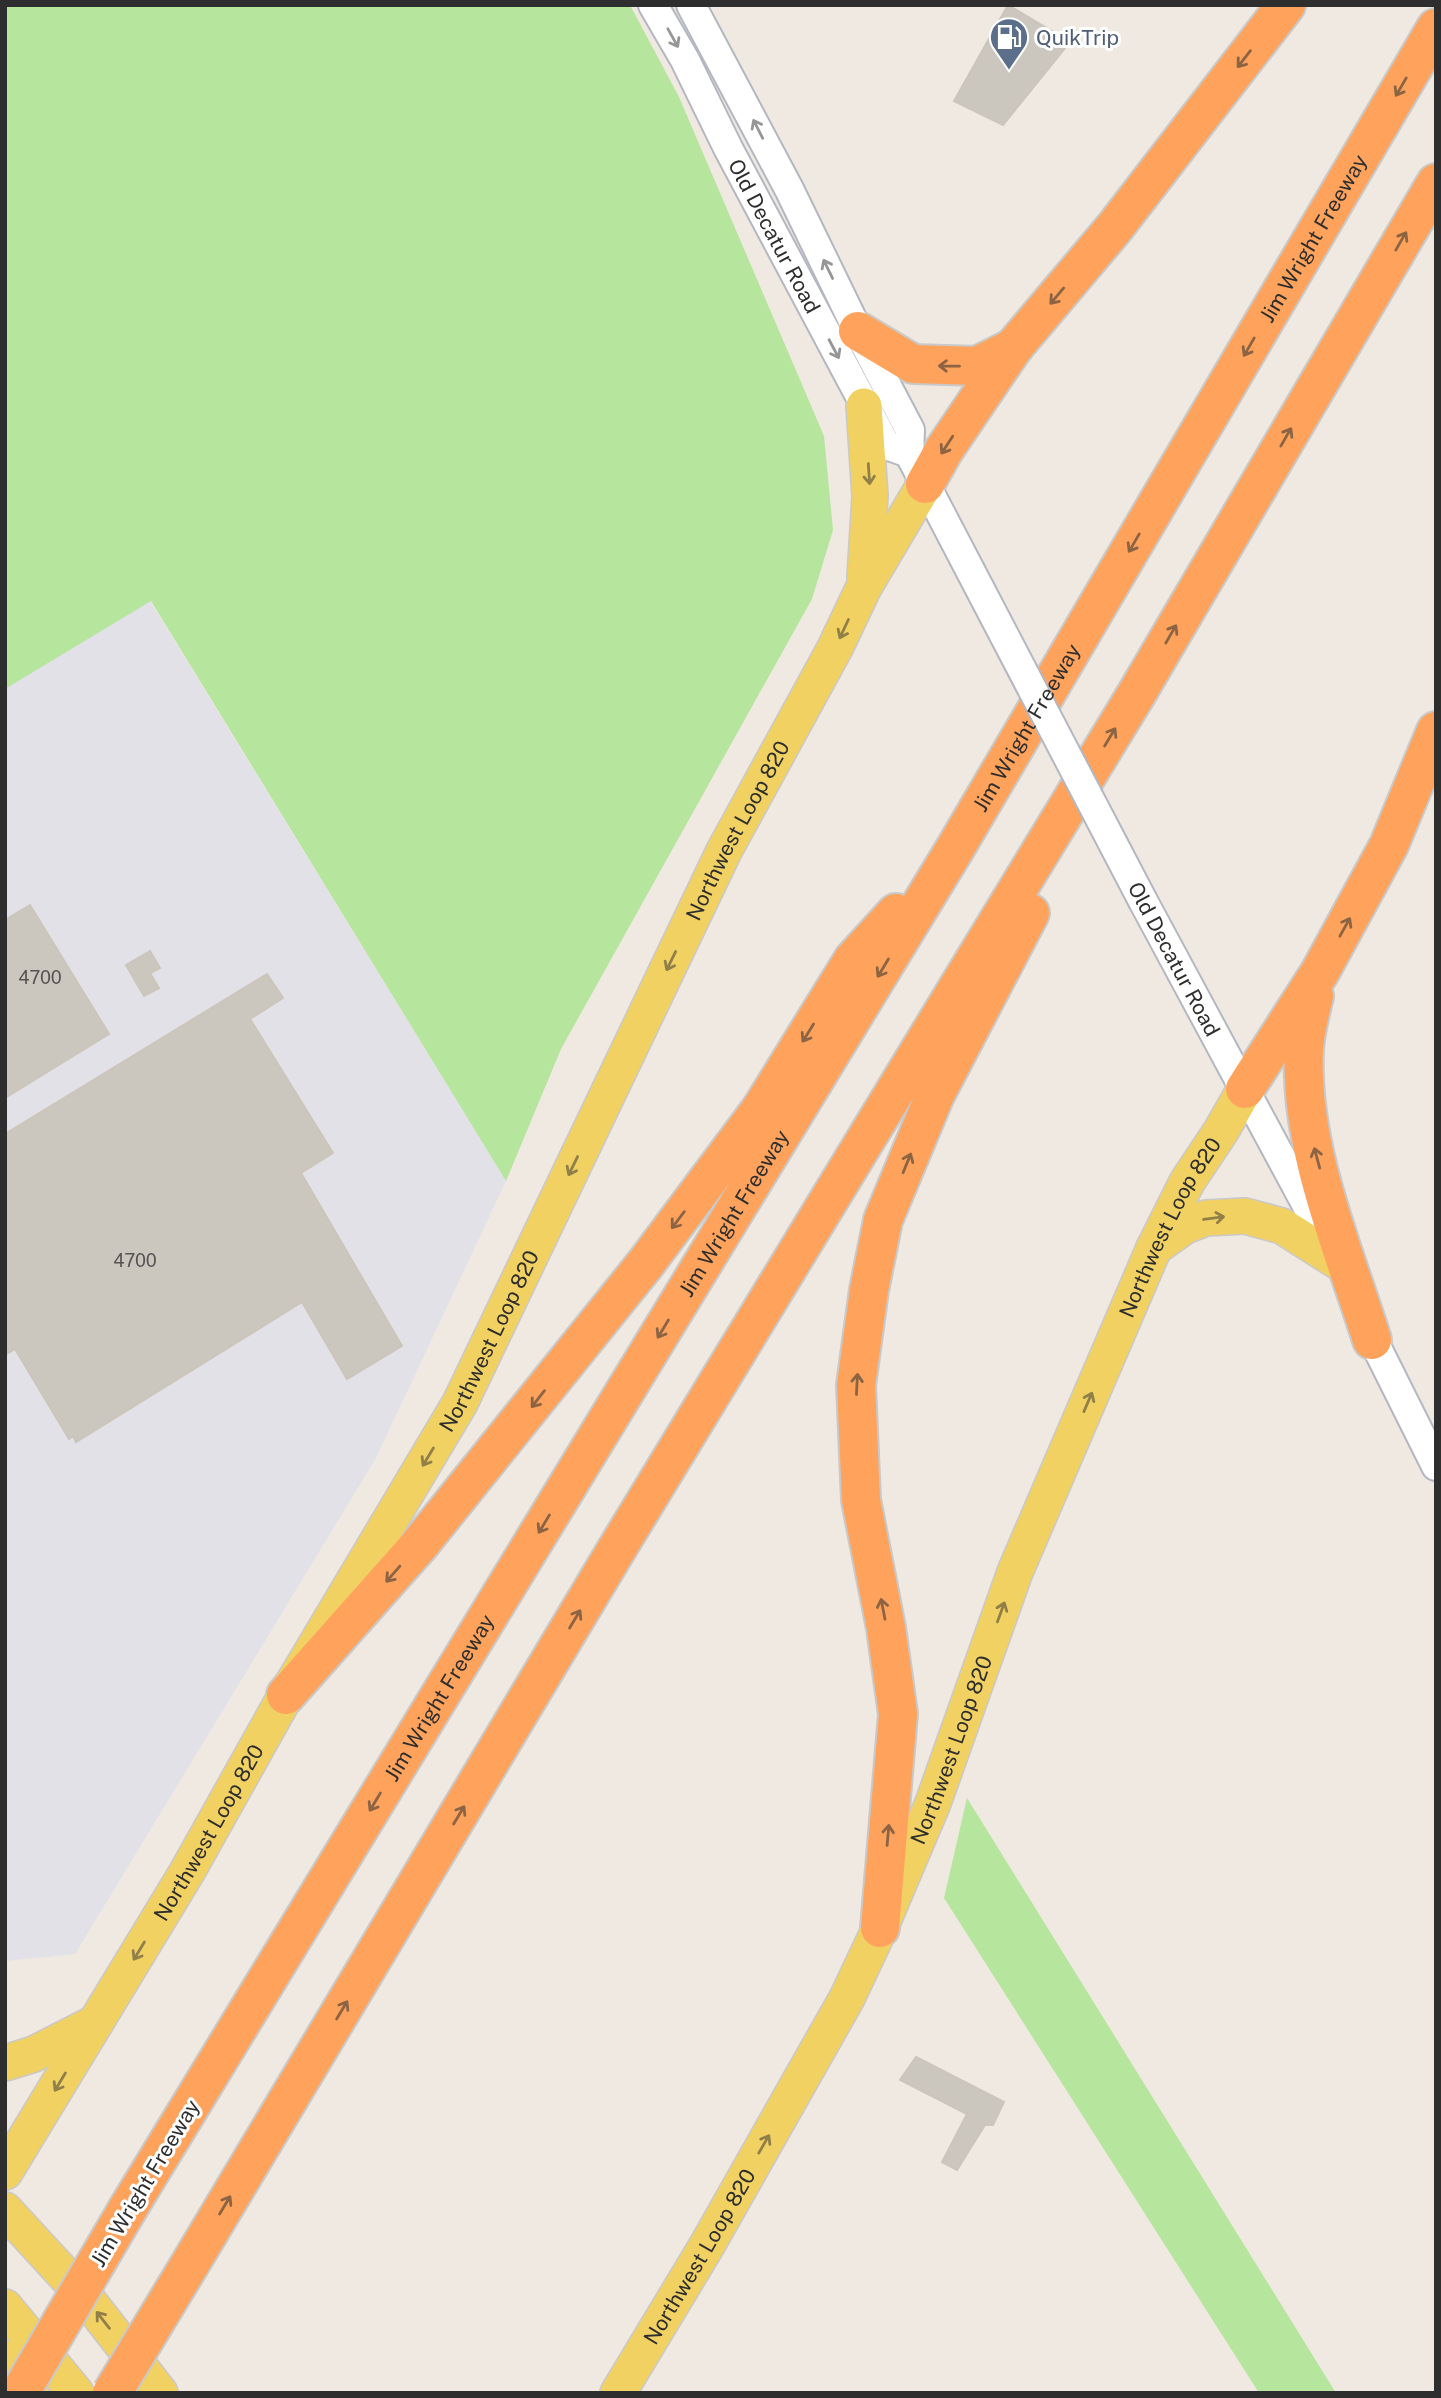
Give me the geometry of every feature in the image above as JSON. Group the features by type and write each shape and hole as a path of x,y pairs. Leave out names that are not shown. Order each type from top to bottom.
{"highway":[{"path":"917,469 944,450 1013,348 1108,235 1286,5"},
{"name":"Jim Wright Freeway","path":"20,2393 127,2210 957,846 1436,28"},
{"path":"112,2393 615,1552 1137,693 1436,183"},
{"path":"858,331 913,364 977,366 1013,348"},
{"path":"1245,1089 1320,972 1389,845 1436,731"},
{"path":"286,1695 420,1544 646,1263 761,1109 853,960 957,846"},
{"path":"880,1928 898,1714 886,1628 861,1500 856,1385 869,1290 883,1220 935,1094 1031,910 1037,858"},
{"path":"1320,972 1304,1046 1308,1125 1327,1200 1372,1340"}],"main road":[{"path":"864,406 870,496 864,587"},
{"name":"Northwest Loop 820","path":"5,2172 187,1872 286,1695 460,1403 724,851 835,648 917,469"},
{"name":"Northwest Loop 820","path":"618,2393 706,2247 847,1998 933,1803 1015,1572 1154,1248 1187,1182 1245,1089"},
{"path":"1154,1248 1185,1226 1206,1218 1245,1216 1282,1226 1337,1261"},
{"path":"5,2063 34,2054 95,2023"},
{"path":"5,2210 86,2298 160,2393"},
{"path":"5,2307 76,2393"},
{"path":"5,2358 31,2393"}],"street":[{"name":"Old Decatur Road","path":"653,5 685,60 728,149 886,445 917,469"},
{"name":"Old Decatur Road","path":"691,5 783,177 910,430 917,469 1143,901 1337,1261 1372,1340 1436,1466"}],"shaded area":[{"path":"150,601 506,1181 376,1458 75,1954 5,1961 5,689"}],"green space":[{"path":"5,5 630,5 679,97 824,436 833,530 812,599 561,1049 506,1181 151,601 5,689"},
{"path":"967,1798 1336,2393 1259,2393 944,1898"}],"building":[{"name":"QuikTrip","path":"1008,5 1070,42 1003,125 954,101"},
{"path":"30,905 109,1034 5,1098 5,920"},
{"path":"150,951 160,968 150,973 159,988 144,996 126,965"},
{"path":"267,974 283,998 250,1019 333,1153 301,1173 402,1346 347,1379 302,1302 76,1442 73,1436 69,1439 15,1349 5,1355 5,1134"},
{"path":"916,2057 1004,2102 993,2125 985,2125 957,2170 942,2162 967,2114 900,2080"}],"place":[{"name":"QuikTrip","path":"1009,71"}]}
